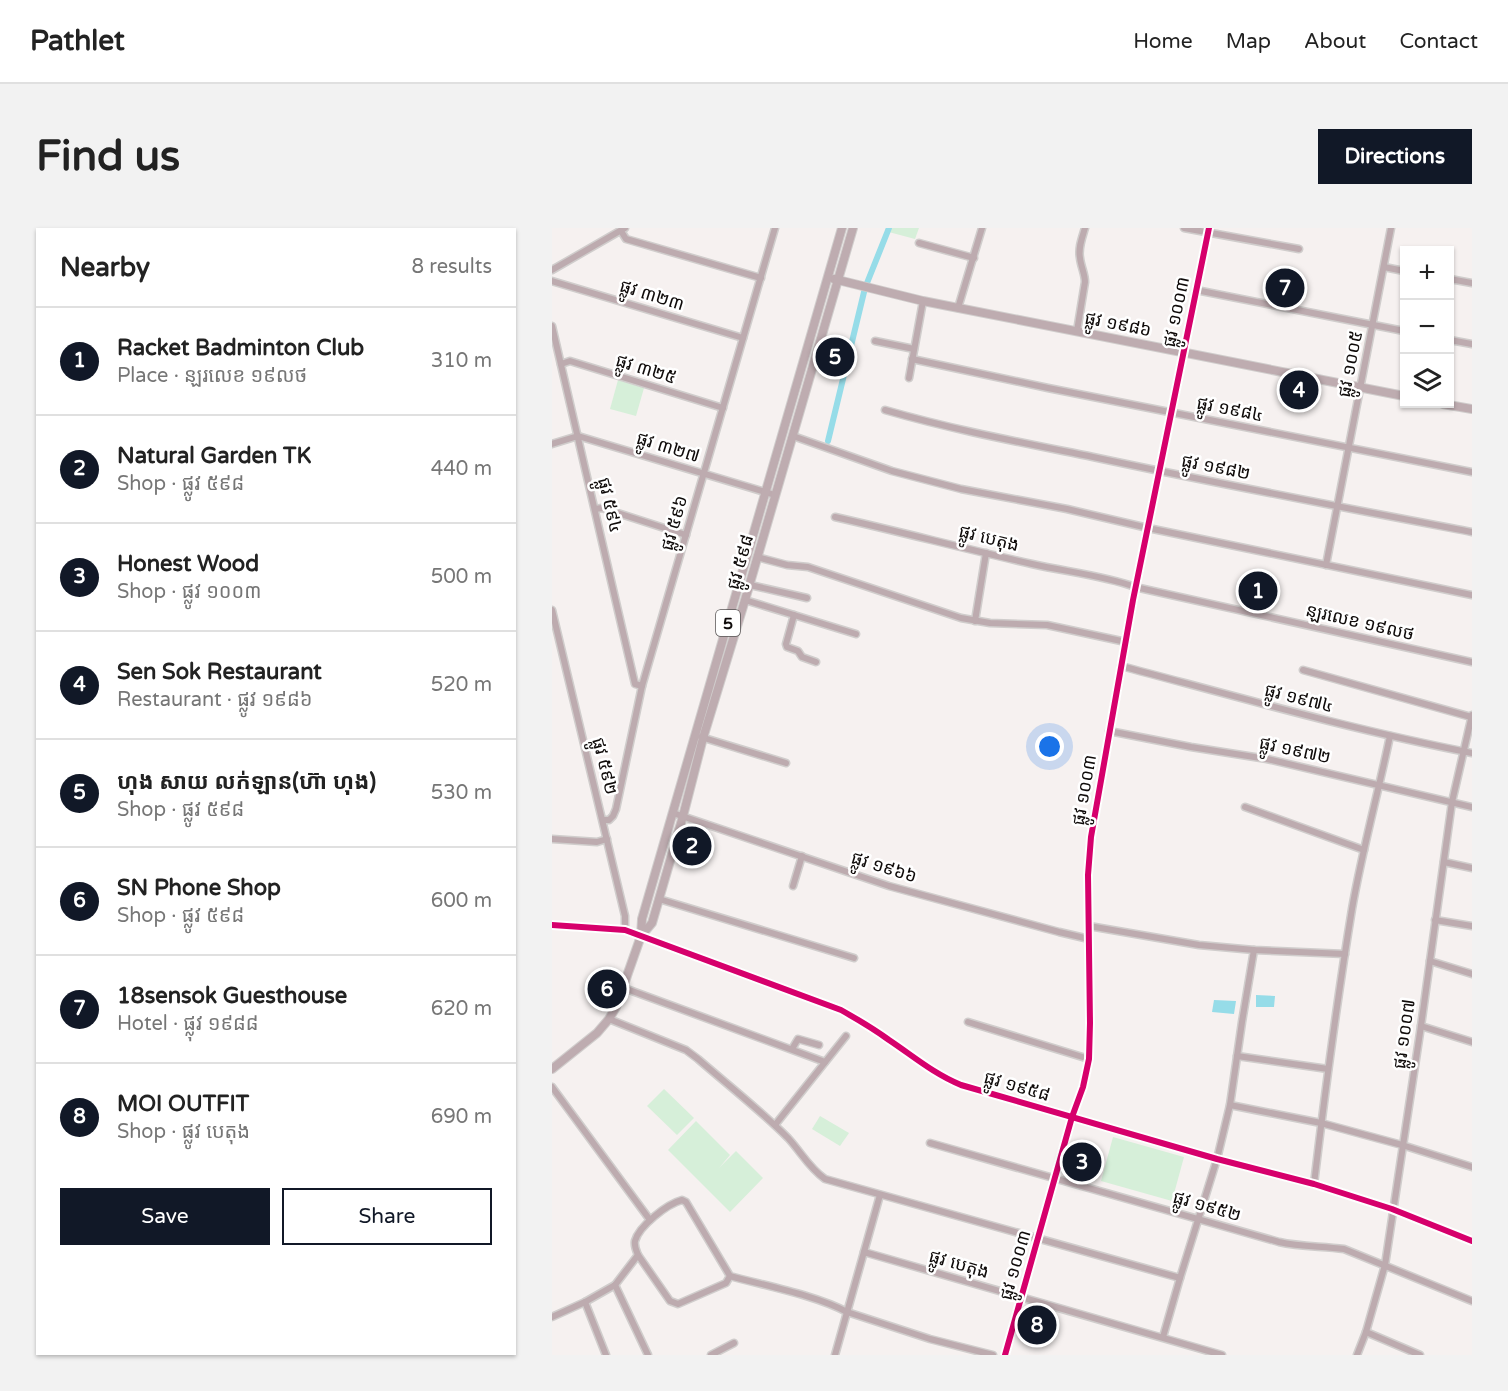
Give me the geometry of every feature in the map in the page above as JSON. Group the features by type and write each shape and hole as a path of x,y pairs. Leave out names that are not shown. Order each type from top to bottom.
{"main road":[{"name":"ផ្លូវ ៥៩៨","path":"641,936 652,922 683,816 699,736 842,228"},
{"name":"ផ្លូវ ៥៩៨","path":"552,1068 586,1042 609,1019 624,988 641,936 642,919 673,813 750,585 853,228"},
{"name":"ផ្លូវ ១៩៨៦","path":"827,277 923,301 1400,395"},
{"path":"1454,406 1472,409"}],"street":[{"name":"ផ្លូវ ៥៩៦","path":"603,820 609,820 614,816 642,686 775,228"},
{"path":"958,308 982,228"},
{"path":"1077,331 1085,282 1080,257 1084,228"},
{"path":"1184,228 1208,230 1299,249"},
{"name":"ផ្លូវ ១០០៥","path":"1326,565 1391,228"},
{"path":"552,270 623,229 626,238 761,278"},
{"name":"ផ្លូវ ១០០៣","path":"1005,1355 1072,1118 1083,1087 1089,1059 1088,875 1091,837 1136,587 1208,230"},
{"path":"919,243 974,258"},
{"path":"1384,267 1400,270"},
{"path":"1454,280 1472,283"},
{"name":"ផ្លូវ ៣២៣","path":"552,281 743,338"},
{"path":"1196,290 1400,330"},
{"path":"909,378 923,301"},
{"name":"ផ្លូវ ៥៩៤","path":"552,326 635,684 642,686"},
{"path":"1454,340 1472,344"},
{"path":"875,341 914,349"},
{"name":"ផ្លូវ ១៩៨៤","path":"912,359 1472,472"},
{"name":"ផ្លូវ ៣២៥","path":"561,364 570,361 723,408"},
{"name":"ផ្លូវ ១៩៨២","path":"885,410 931,423 1159,471 1472,532"},
{"path":"793,435 892,471 961,489 1067,509 1472,595"},
{"path":"552,444 578,436"},
{"name":"ផ្លូវ ៣២៧","path":"578,436 775,495"},
{"path":"596,509 602,508 686,534"},
{"name":"ផ្លូវ បេតុង","path":"835,517 1136,587"},
{"path":"975,621 986,553"},
{"path":"757,557 787,565 808,567 975,621 1047,625 1126,642"},
{"path":"750,585 807,598"},
{"name":"ន្ឡរលេខ ១៩លថ","path":"1136,587 1472,662"},
{"path":"745,600 856,634"},
{"name":"ផ្លូវ ៥៩២","path":"552,610 608,839 625,916 625,930"},
{"path":"794,615 786,644 798,651 802,657 816,662"},
{"name":"ផ្លូវ ១៩៧៤","path":"1121,666 1261,705 1472,753"},
{"path":"1303,670 1472,716"},
{"name":"ផ្លូវ ១០០៧","path":"1357,1355 1385,1265 1452,802 1472,716"},
{"name":"ផ្លូវ ១៩៧២","path":"1109,731 1267,759 1472,807"},
{"path":"699,736 786,763"},
{"path":"1314,1184 1345,954 1364,850 1390,736"},
{"path":"1245,807 1364,850"},
{"name":"ផ្លូវ ១៩៦៦","path":"673,813 889,886 1089,939"},
{"path":"552,839 597,842 608,839"},
{"path":"793,886 802,856"},
{"path":"1444,862 1472,868"},
{"path":"659,899 854,958"},
{"path":"1436,920 1472,926"},
{"name":"ផ្លូវ ១៩៥៨","path":"552,925 625,930 841,1010 937,1074 961,1085 1217,1159 1314,1184 1392,1209 1472,1241"},
{"path":"1089,926 1199,945 1345,954"},
{"path":"1163,1337 1217,1159 1230,1105 1254,950"},
{"path":"1430,961 1472,974"},
{"path":"624,988 825,1062"},
{"path":"609,1019 686,1050 774,1125 815,1172 825,1179 1180,1278"},
{"path":"968,1022 1089,1059"},
{"path":"1421,1026 1472,1042"},
{"path":"774,1125 846,1036"},
{"path":"792,1048 798,1039 819,1045"},
{"path":"1237,1056 1328,1069"},
{"path":"552,1087 650,1220"},
{"path":"1230,1105 1321,1123 1472,1167"},
{"name":"ផ្លូវ ១៩៥២","path":"930,1143 1287,1244 1344,1249 1472,1301"},
{"path":"835,1355 880,1195"},
{"path":"730,1276 726,1283 674,1304 638,1255 635,1246 636,1239 650,1220 682,1200 686,1202 730,1276 838,1307 930,1339 993,1355"},
{"name":"ផ្លូវ បេតុង","path":"864,1252 1222,1355"},
{"path":"552,1317 615,1285 638,1255"},
{"path":"615,1285 648,1355"},
{"path":"585,1302 606,1355"},
{"path":"1366,1332 1420,1355"},
{"path":"711,1355 734,1343"}],"green space":[{"path":"886,228 919,228 915,239 885,231"},
{"path":"618,380 644,388 636,416 610,409"},
{"path":"664,1089 694,1118 677,1135 647,1106"},
{"path":"820,1116 849,1133 840,1146 812,1129"},
{"path":"696,1121 730,1155 719,1168 736,1151 763,1178 730,1212 668,1150"},
{"path":"1113,1137 1184,1157 1172,1201 1101,1181"}],"water":[{"path":"1256,995 1275,996 1274,1007 1256,1007"},
{"path":"1214,1000 1236,1001 1234,1014 1212,1012"}],"waterway":[{"path":"828,441 865,288 889,228"}],"cycle path":[{"path":"1005,1355 1072,1117 1083,1087 1089,1059 1088,875 1091,837 1133,600 1209,228"},
{"path":"552,925 625,930 841,1010 933,1070 961,1085 1217,1159 1314,1184 1392,1209 1472,1241"}],"place":[{"name":"18sensok Guesthouse","path":"1285,288"},
{"name":"ហុង សាយ លក់ឡាន(ហ៊ា ហុង)","path":"835,357"},
{"name":"Sen Sok Restaurant","path":"1299,390"},
{"name":"Racket Badminton Club","path":"1258,591"},
{"name":"Natural Garden TK","path":"692,846"},
{"name":"SN Phone Shop","path":"607,989"},
{"name":"Honest Wood","path":"1082,1162"},
{"name":"MOI OUTFIT","path":"1037,1325"}]}
